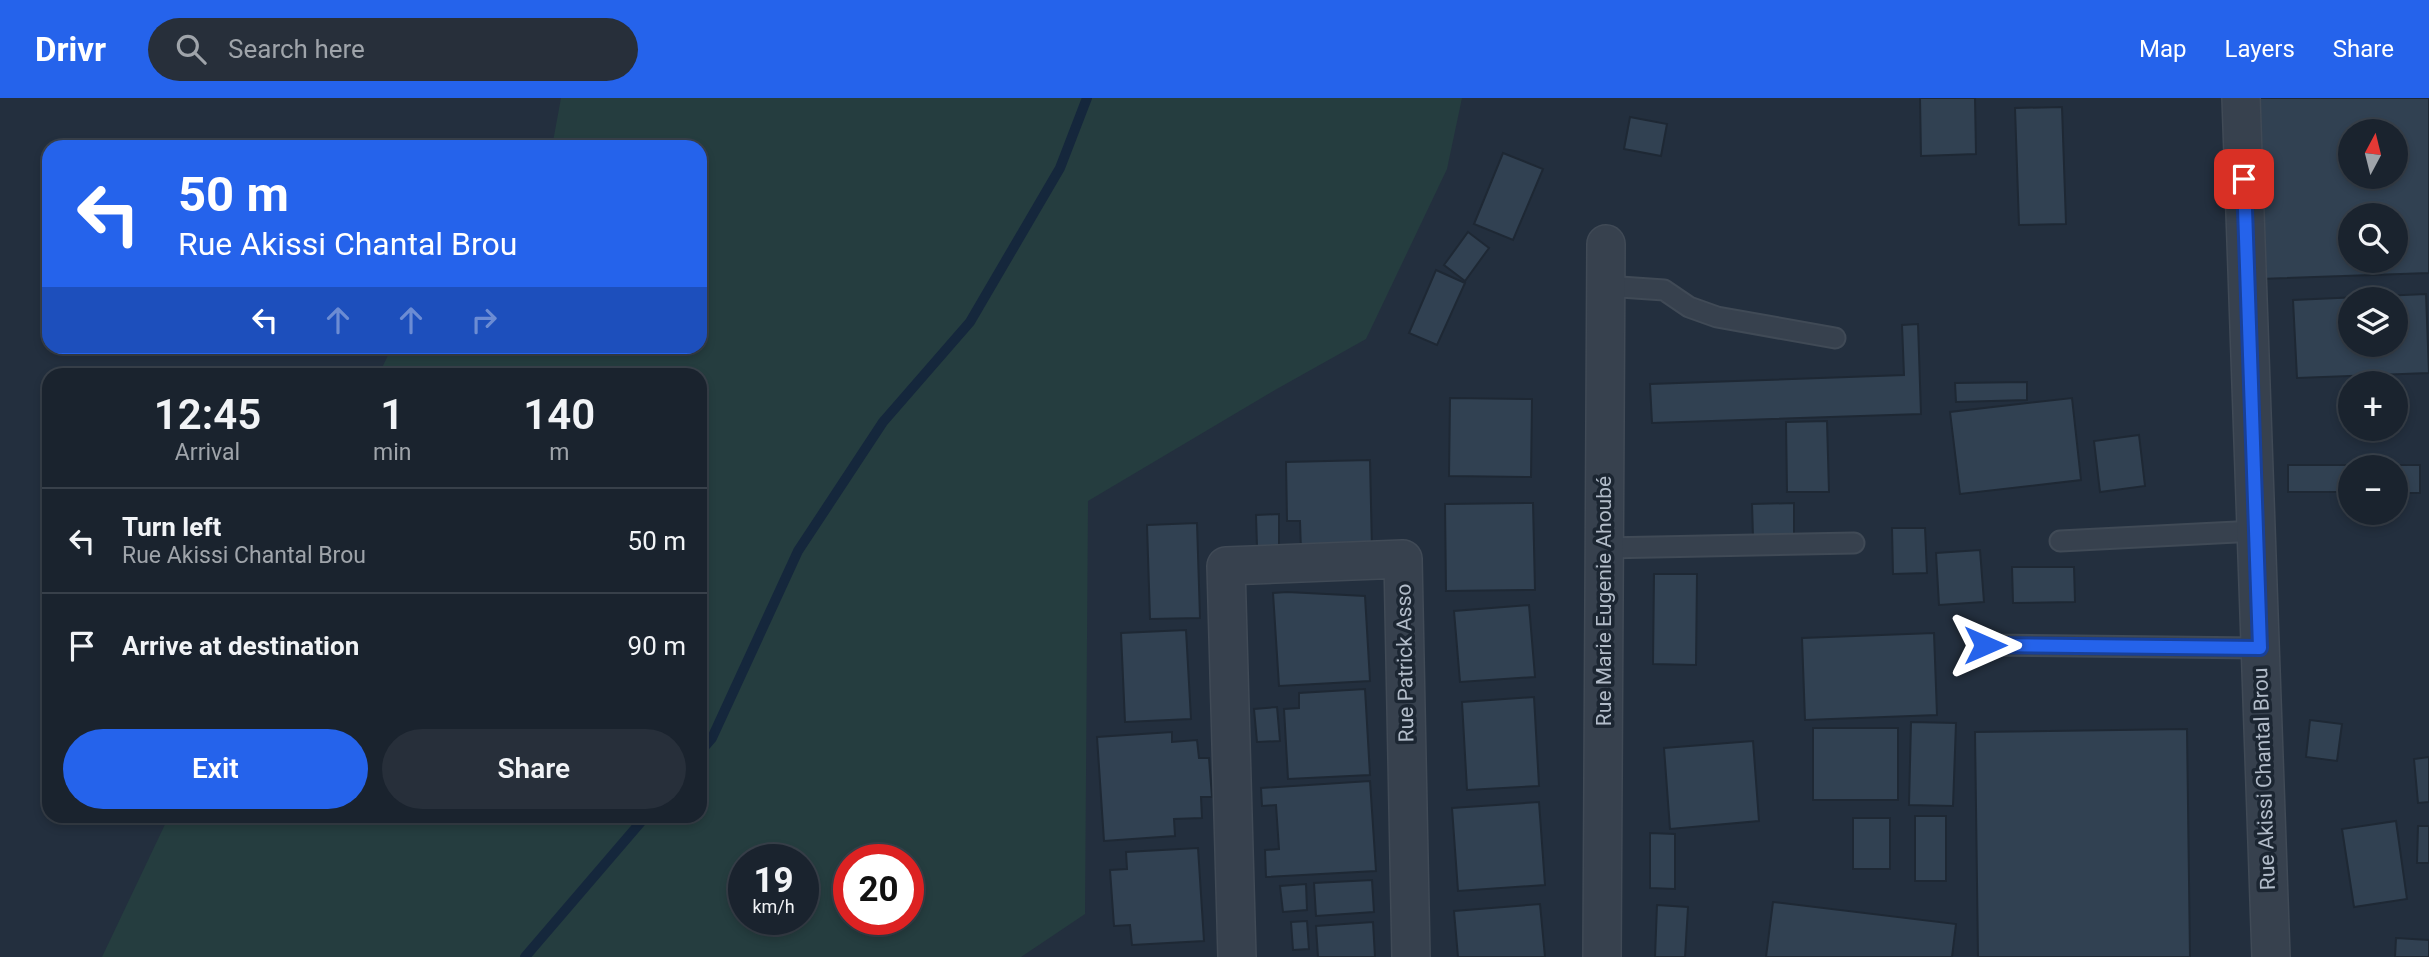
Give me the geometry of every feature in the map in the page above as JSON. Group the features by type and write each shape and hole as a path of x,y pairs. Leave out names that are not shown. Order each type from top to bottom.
{"street":[{"name":"Rue Akissi Chantal Brou","path":"2241,98 2271,957"},
{"name":"Rue Marie Eugenie Ahoubé","path":"1602,957 1606,244"},
{"name":"Rue Patrick Asso","path":"1237,957 1226,566 1403,559 1410,957"}],"lane":[{"path":"1606,286 1664,290 1689,307 1717,317 1835,338"},
{"path":"2060,541 2256,531"},
{"path":"1604,548 1854,543"},
{"path":"1985,645 2260,648"}],"green space":[{"path":"561,98 1462,98 1447,169 1366,339 1088,501 1085,914 1021,957 102,957 166,823 707,823 707,368 382,368 389,354 707,354 707,140 553,140"}],"building":[{"path":"1920,98 1975,98 1976,154 1921,156"},
{"path":"2255,98 2429,98 2429,273 2259,279"},
{"path":"2062,107 2066,224 2019,225 2015,108"},
{"path":"1630,117 1667,124 1661,156 1624,149"},
{"path":"1503,153 1543,169 1513,240 1474,224"},
{"path":"1468,232 1489,248 1465,281 1444,265"},
{"path":"1436,270 1465,283 1437,345 1409,333"},
{"path":"2426,294 2429,373 2338,371 2338,376 2297,378 2293,300 2338,298 2338,357 2408,357 2408,295"},
{"path":"1918,324 1921,414 1652,423 1650,384 1904,375 1902,325"},
{"path":"2027,382 2027,400 1956,402 1955,383"},
{"path":"1450,398 1532,399 1531,477 1449,476"},
{"path":"2072,398 2081,480 1960,494 1950,412"},
{"path":"1827,421 1829,492 1787,492 1786,422"},
{"path":"2139,435 2145,486 2100,492 2094,441"},
{"path":"1370,460 1372,551 1301,552 1300,521 1287,521 1286,462"},
{"path":"2288,465 2338,465 2338,492 2288,492"},
{"path":"2408,465 2420,465 2420,493 2408,493"},
{"path":"1533,503 1535,590 1446,591 1445,504"},
{"path":"1794,503 1794,536 1753,537 1752,504"},
{"path":"1279,514 1279,547 1257,547 1256,515"},
{"path":"1197,523 1200,618 1150,619 1147,525"},
{"path":"1892,528 1925,528 1927,573 1893,574"},
{"path":"1980,550 1984,602 1939,605 1936,553"},
{"path":"2012,567 2074,567 2075,602 2013,603"},
{"path":"1654,574 1697,574 1696,665 1653,664"},
{"path":"1273,593 1365,596 1370,681 1279,686"},
{"path":"1529,605 1535,677 1460,682 1454,611"},
{"path":"1186,630 1191,719 1125,722 1121,633"},
{"path":"1934,633 1937,715 1805,720 1802,638"},
{"path":"1365,689 1370,775 1288,779 1284,709 1299,708 1299,693"},
{"path":"1534,697 1539,786 1467,790 1462,702"},
{"path":"1277,707 1280,741 1257,742 1254,709"},
{"path":"2310,720 2342,724 2337,761 2306,757"},
{"path":"1911,722 1956,723 1953,806 1909,805"},
{"path":"1813,728 1898,728 1898,800 1813,800"},
{"path":"2187,729 2190,957 1978,957 1975,732"},
{"path":"1172,732 1172,742 1197,740 1199,758 1209,758 1212,797 1201,797 1202,818 1174,819 1175,836 1104,841 1097,737"},
{"path":"1753,741 1759,821 1670,829 1664,748"},
{"path":"2429,757 2429,802 2418,803 2414,759"},
{"path":"1370,781 1376,871 1266,877 1265,850 1279,849 1276,805 1262,806 1261,788"},
{"path":"1539,802 1545,885 1458,891 1452,808"},
{"path":"1915,816 1946,816 1946,881 1915,881"},
{"path":"1853,818 1890,818 1890,869 1853,869"},
{"path":"2396,821 2407,899 2354,907 2342,829"},
{"path":"2418,826 2429,826 2429,863 2417,863"},
{"path":"1650,833 1675,834 1675,889 1650,888"},
{"path":"1198,848 1204,941 1132,945 1130,925 1114,926 1110,870 1127,869 1126,852"},
{"path":"1372,880 1374,912 1316,916 1314,883"},
{"path":"1306,884 1307,910 1283,912 1280,886"},
{"path":"1773,902 1956,924 1952,957 1766,957"},
{"path":"1540,904 1545,957 1458,957 1454,911"},
{"path":"1657,905 1688,907 1685,957 1655,957"},
{"path":"1307,921 1309,949 1293,950 1291,922"},
{"path":"1373,922 1375,957 1318,957 1316,926"},
{"path":"2396,938 2429,940 2429,957 2395,957"}],"waterway":[{"path":"707,744 798,551 883,422 970,322 1060,168 1087,98"},
{"path":"525,957 640,823"}],"route":[{"path":"1985,645 2260,648 2244,179"}]}
